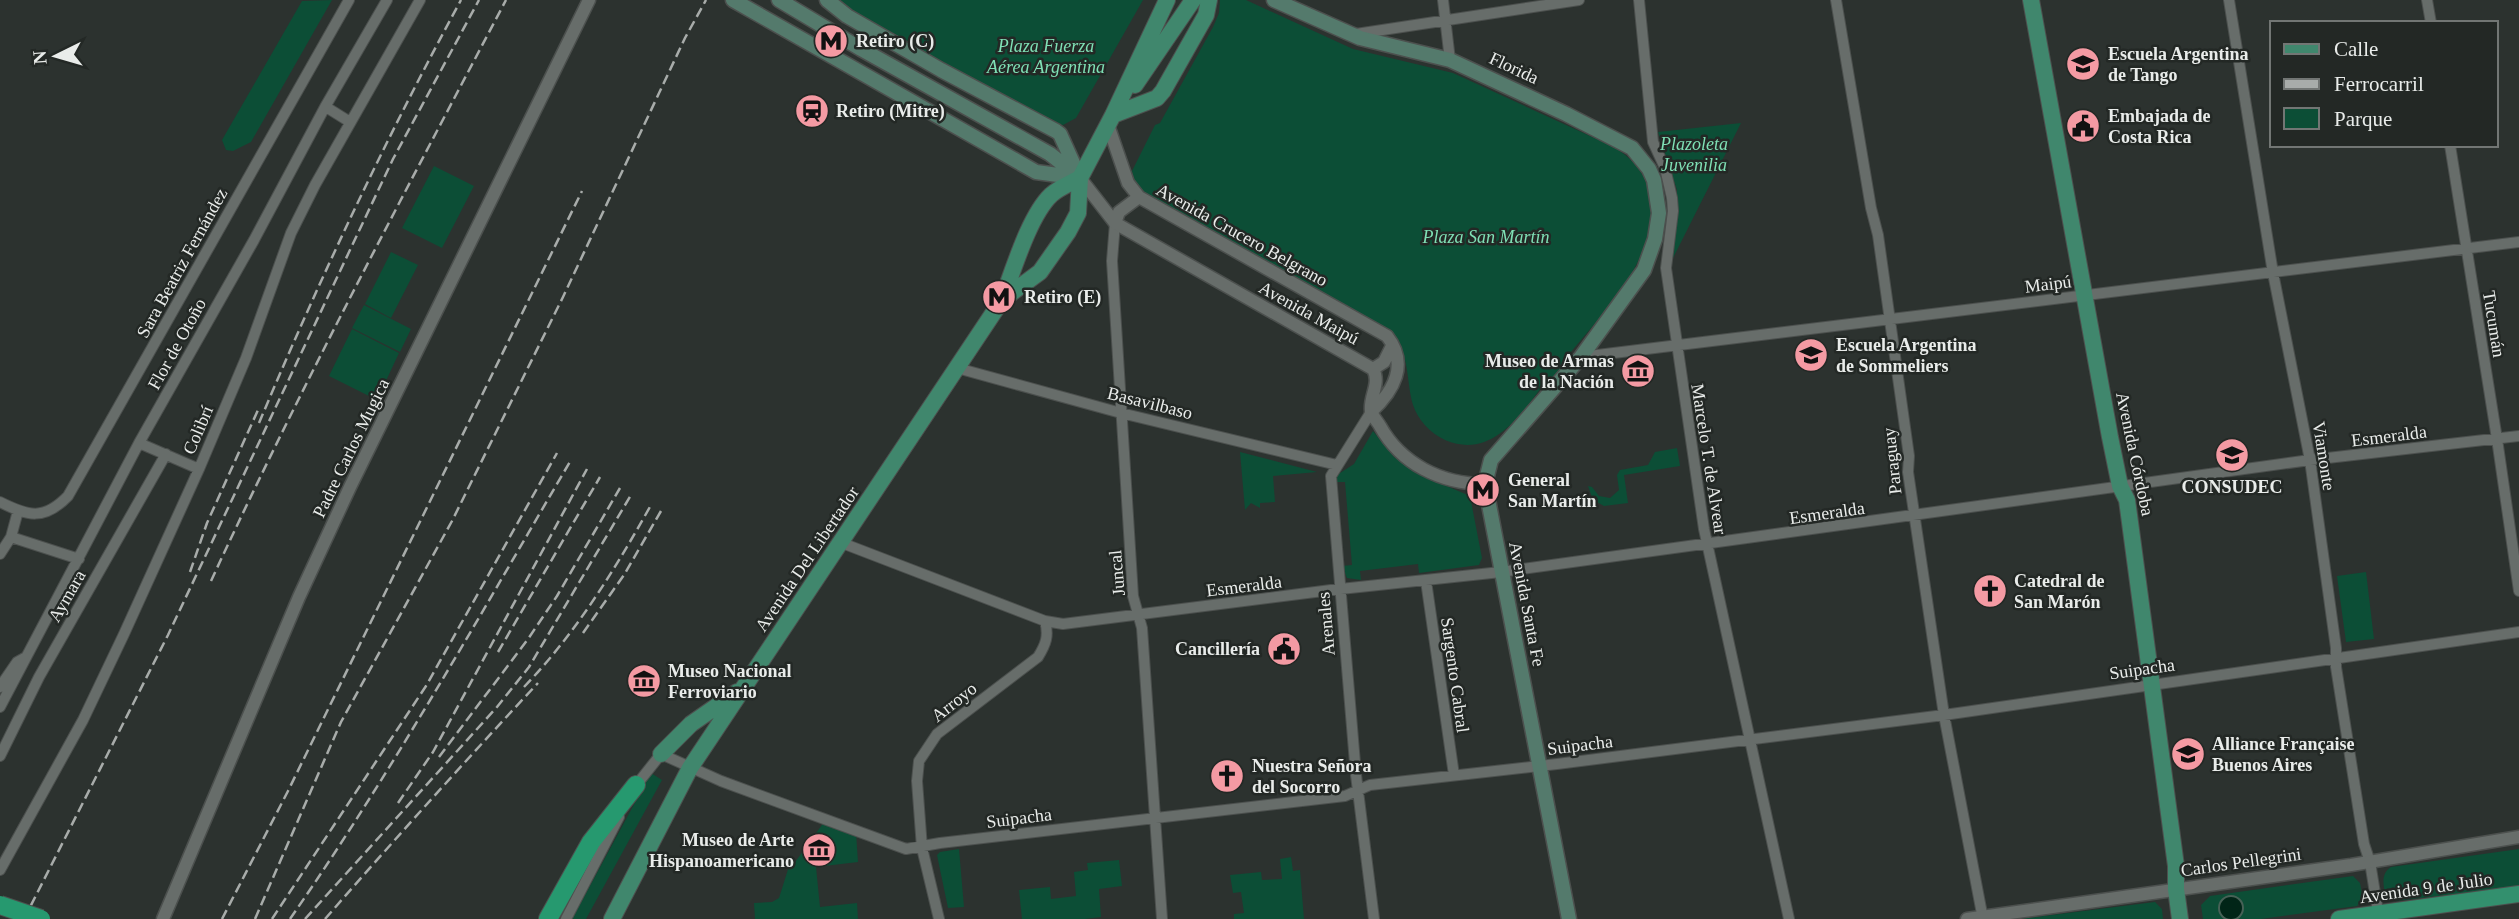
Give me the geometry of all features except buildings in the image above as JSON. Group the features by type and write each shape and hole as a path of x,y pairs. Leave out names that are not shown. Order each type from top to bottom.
{"highway":[{"path":"548,919 591,842 636,785"},
{"name":"Avenida 9 de Julio","path":"2339,919 2379,917 2519,894"},
{"path":"0,905 41,919"}],"main road":[{"path":"733,0 1035,172 1080,178"},
{"path":"779,0 1050,154 1080,178"},
{"path":"827,0 855,20 941,70 1056,131 1060,134 1080,178"},
{"path":"827,0 829,30"},
{"name":"Avenida Del Libertador","path":"1002,300 1040,272 1068,232 1078,213 1080,178 1167,0"},
{"name":"Avenida Del Libertador","path":"1110,120 1159,53 1193,0"},
{"path":"1110,120 1157,98 1163,91 1206,15 1209,0"},
{"name":"Florida","path":"1274,0 1352,35 1450,60 1632,148"},
{"name":"Avenida Córdoba","path":"2031,0 2120,486 2127,500 2176,866 2180,919"},
{"path":"829,30 838,22 855,20"},
{"path":"1485,484 1491,460 1581,357 1640,278 1648,261 1659,213 1655,186 1648,169 1632,148"},
{"name":"Avenida Del Libertador","path":"611,919 690,768 1002,300 1038,214 1051,194 1080,178"},
{"name":"Avenida Santa Fe","path":"1485,484 1569,919"},
{"path":"661,754 691,724 742,688"}],"street":[{"name":"Sara Beatriz Fernández","path":"21,513 46,512 58,507 76,485 349,0"},
{"name":"Flor de Otoño","path":"0,707 139,443 387,0"},
{"name":"Colibrí","path":"0,870 83,720 199,469 246,358 291,233 314,185 420,0"},
{"name":"Padre Carlos Mugica","path":"163,919 299,597 589,0"},
{"path":"1443,0 1450,60"},
{"path":"1352,35 1579,0"},
{"name":"Marcelo T. de Alvear","path":"1639,0 1653,142 1665,168 1672,198 1673,211 1666,268 1706,544 1789,919"},
{"name":"Paraguay","path":"1836,0 1871,208 1878,235 1909,456 1908,472 1914,516 1944,715 1982,918"},
{"name":"Viamonte","path":"2229,0 2273,273 2310,460 2364,844 2370,862 2379,917"},
{"path":"2427,0 2431,21"},
{"path":"326,107 350,122"},
{"name":"Avenida Crucero Belgrano","path":"1110,120 1128,183 1139,197 1382,333 1392,346"},
{"path":"1632,148 1653,142"},
{"name":"Tucumán","path":"2450,147 2519,591"},
{"name":"Avenida Maipú","path":"1080,178 1115,223 1373,369"},
{"path":"1115,223 1119,212 1139,197"},
{"name":"Juncal","path":"1115,223 1112,261 1133,596 1142,628 1162,919"},
{"name":"Maipú","path":"1581,357 2519,242"},
{"path":"1392,346 1384,362 1373,369 1377,377 1371,412 1384,433 1409,461 1438,476 1458,482 1485,484"},
{"name":"Arenales","path":"1374,919 1359,791 1331,476 1371,412 1387,397 1396,377 1397,356 1392,346"},
{"name":"Basavilbaso","path":"957,368 1121,413 1336,465"},
{"name":"Esmeralda","path":"1138,615 1501,572 2310,460 2519,436"},
{"path":"139,443 199,469"},
{"name":"Aymara","path":"0,757 39,677 166,454"},
{"path":"0,502 21,513 0,554"},
{"path":"10,537 79,559"},
{"path":"842,543 1045,621 1063,624 1138,615"},
{"name":"Sargento Cabral","path":"1426,581 1454,775"},
{"name":"Arroyo","path":"939,919 922,848 917,781 919,761 937,734 1038,657 1048,636 1045,621"},
{"name":"Suipacha","path":"661,754 690,768 906,849 922,848 940,843 1345,796 1370,785 1944,715 2519,632"},
{"path":"0,687 17,662 27,657"},
{"path":"566,919 636,785 661,754"},
{"name":"Carlos Pellegrini","path":"1967,919 2370,862 2519,837"}],"green space":[{"path":"332,0 251,142 233,151 226,150 222,140 302,1"},
{"name":"Plaza Fuerza Aérea Argentina","path":"838,0 1143,0 1076,118 1063,125 1050,123 847,10"},
{"name":"Plaza San Martín","path":"1220,0 1246,0 1353,49 1453,73 1614,147 1628,157 1643,175 1650,199 1655,198 1657,217 1651,217 1640,258 1630,276 1564,361 1569,367 1556,381 1550,376 1518,417 1493,438 1478,444 1463,445 1434,434 1415,411 1405,358 1392,334 1137,191 1132,171 1155,125 1160,123 1213,27 1219,13"},
{"name":"Plazoleta Juvenilia","path":"1741,123 1671,262 1677,190 1658,132"},
{"path":"434,166 474,186 442,248 402,228"},
{"path":"391,252 418,265 391,318 365,304"},
{"path":"364,305 411,329 400,352 352,328"},
{"path":"352,329 399,353 377,400 329,376"},
{"path":"1373,431 1394,457 1416,473 1470,496 1482,558 1479,565 1419,573 1418,564 1360,571 1361,580 1347,578 1342,566 1352,565 1345,482 1336,482 1337,475 1354,464"},
{"path":"1677,448 1680,466 1624,475 1628,503 1604,506 1593,500 1588,486 1599,496 1610,498 1619,490 1617,475 1620,470 1648,465 1655,452"},
{"path":"1240,452 1317,472 1273,476 1275,502 1260,503 1260,508 1251,503 1245,510"},
{"path":"2366,572 2374,639 2346,642 2337,576"},
{"path":"651,773 662,780 586,919 572,919"},
{"path":"824,822 856,833 858,862 816,867 820,907 857,903 858,919 755,919 754,903 772,902 779,898 790,863 793,865"},
{"path":"959,849 964,907 948,908 937,855 940,852"},
{"path":"2519,849 2519,887 2394,901 2385,896 2384,876 2391,867"},
{"path":"1291,857 1293,871 1300,870 1304,919 1234,919 1234,914 1244,913 1241,892 1233,893 1230,875 1261,872 1262,880 1282,879 1280,859"},
{"path":"1119,860 1122,886 1099,889 1101,917 1022,919 1019,890 1050,887 1051,899 1076,896 1074,872 1088,870 1087,863"},
{"path":"2353,876 2360,883 2363,898 2357,906 2261,919 2203,919 2201,905 2210,896"},
{"path":"2155,902 2162,909 2163,919 2019,919"}],"shaded area":[{"path":"2231,896 2242,903 2243,908 2236,919 2231,920 2220,913 2219,908 2226,897"}],"railway":[{"path":"259,423 355,209 461,0"},
{"path":"24,919 168,635 393,159 479,0"},
{"path":"211,581 318,361 506,0"},
{"path":"255,919 341,722 452,521 563,297 685,38 706,0"},
{"path":"222,919 288,791 582,191"},
{"path":"190,572 207,523 258,410"},
{"path":"272,919 426,686 557,453"},
{"path":"290,919 400,750 571,460"},
{"path":"398,803 433,752 587,469"},
{"path":"498,652 600,477"},
{"path":"439,757 557,596 620,488"},
{"path":"305,919 497,707 529,667 631,495"},
{"path":"524,687 577,623 623,554 651,505"},
{"path":"583,633 624,575 661,511"},
{"path":"325,919 538,683"}],"place":[{"name":"Retiro (C)","path":"831,41"},
{"name":"Escuela Argentina de Tango","path":"2083,64"},
{"name":"Retiro (Mitre)","path":"812,111"},
{"name":"Embajada de Costa Rica","path":"2083,126"},
{"name":"Retiro (E)","path":"999,297"},
{"name":"Escuela Argentina de Sommeliers","path":"1811,355"},
{"name":"Museo de Armas de la Nación","path":"1638,371"},
{"name":"CONSUDEC","path":"2232,455"},
{"name":"General San Martín","path":"1483,490"},
{"name":"Catedral de San Marón","path":"1990,591"},
{"name":"Cancillería","path":"1284,649"},
{"name":"Museo Nacional Ferroviario","path":"644,681"},
{"name":"Alliance Française Buenos Aires","path":"2188,754"},
{"name":"Nuestra Señora del Socorro","path":"1227,776"},
{"name":"Museo de Arte Hispanoamericano","path":"819,850"}]}
